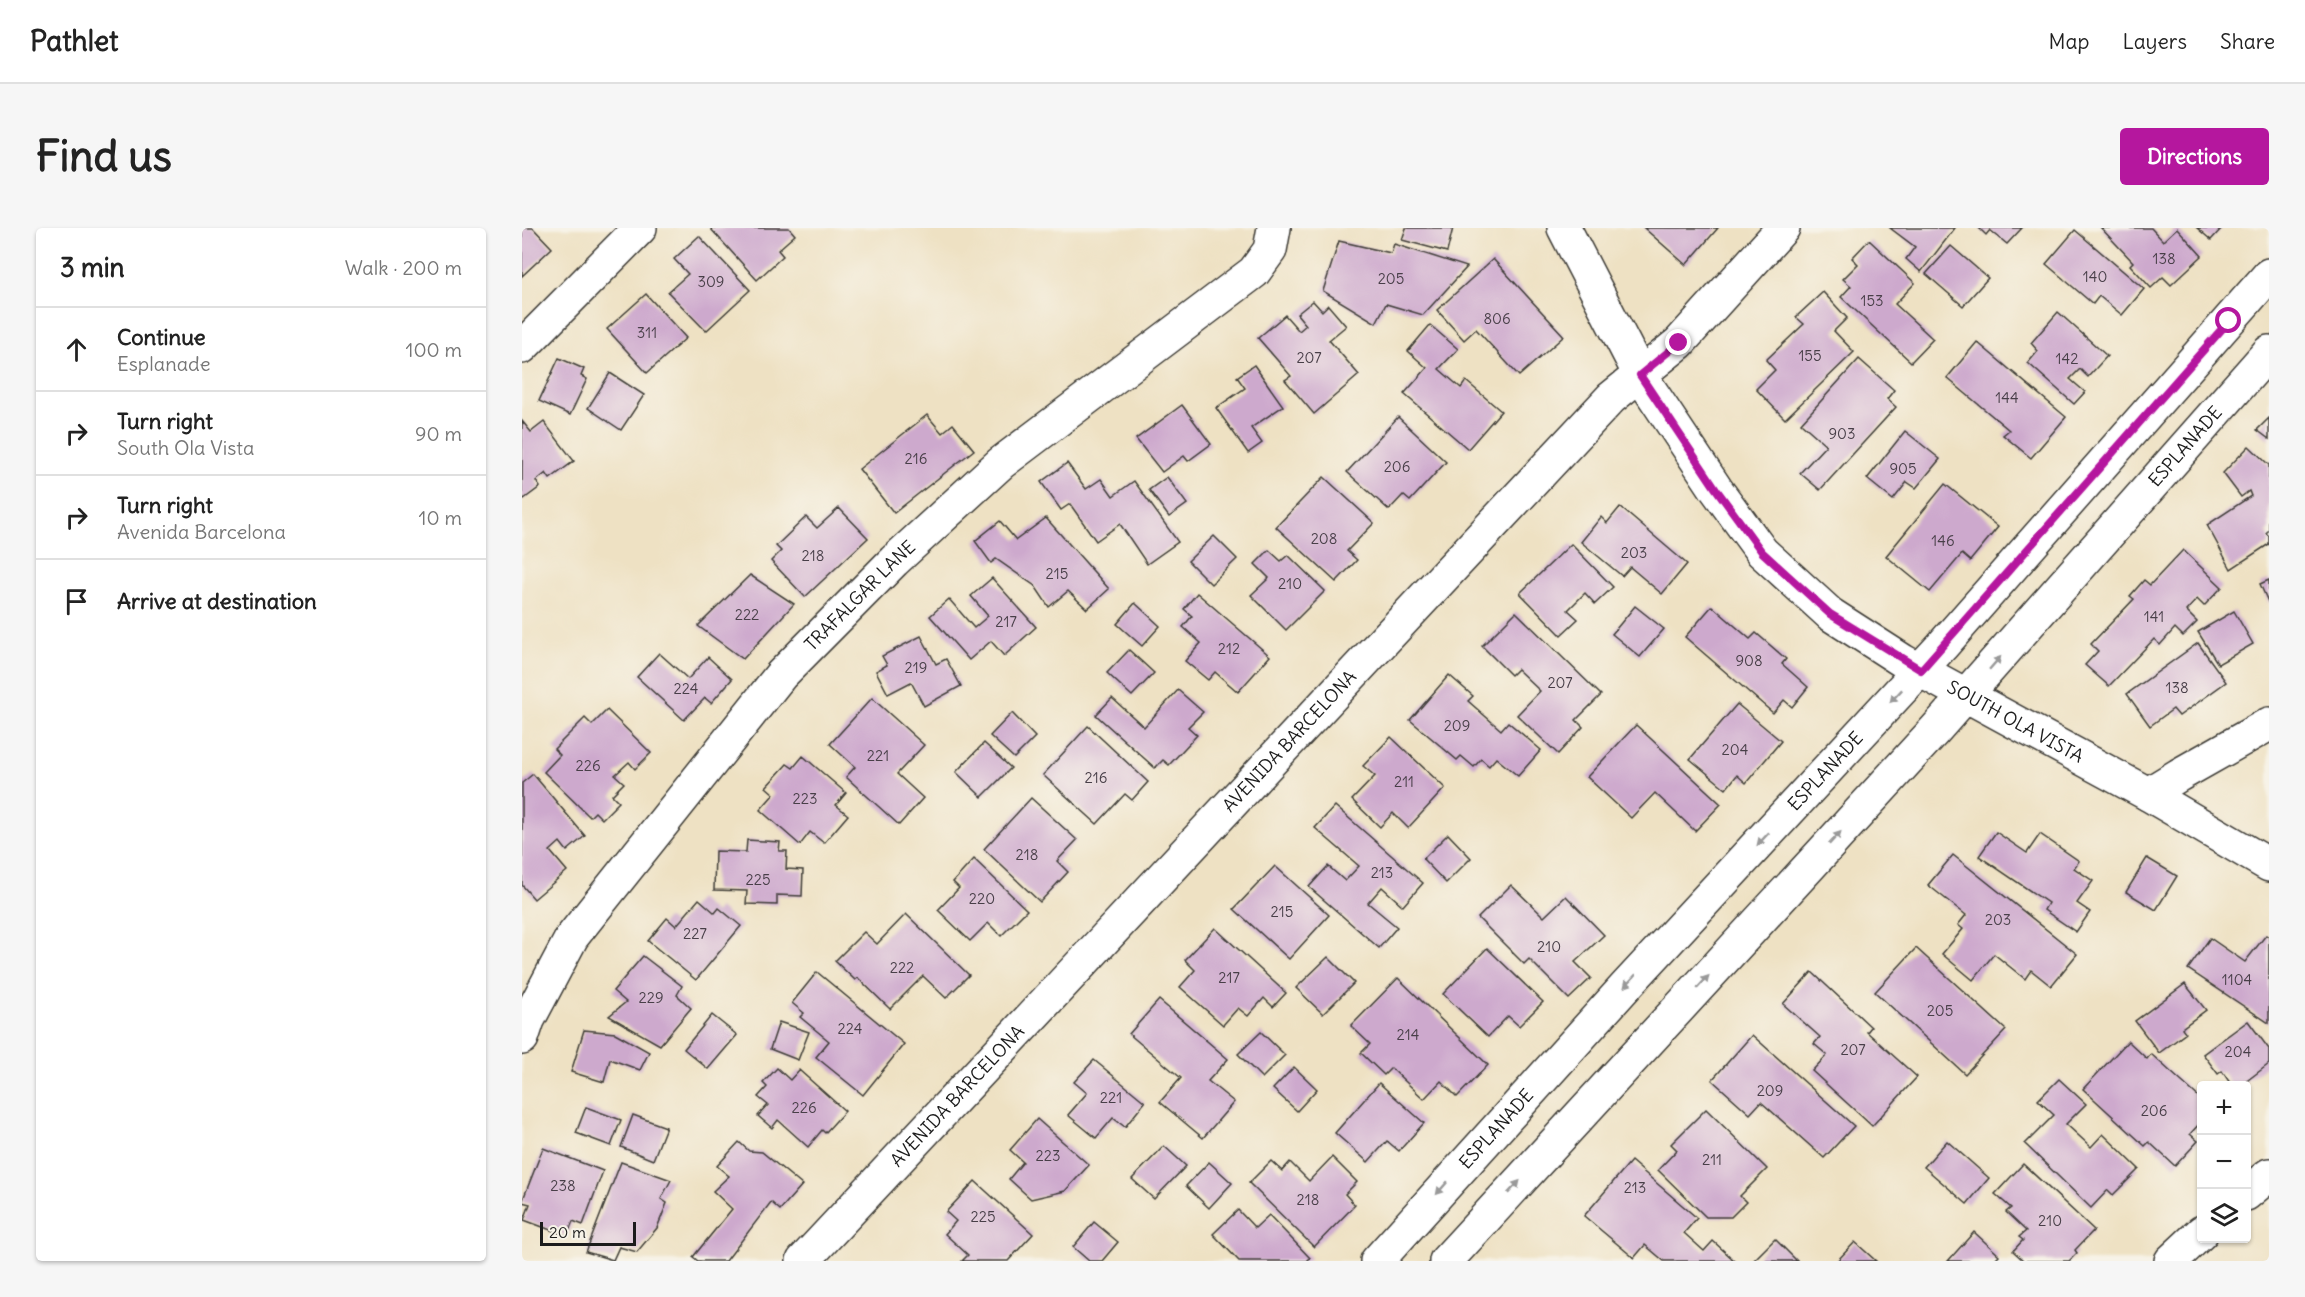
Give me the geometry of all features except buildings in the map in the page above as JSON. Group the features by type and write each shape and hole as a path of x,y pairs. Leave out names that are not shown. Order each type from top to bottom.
{"street":[{"path":"522,347 640,228"},
{"name":"TRAFALGAR LANE","path":"522,1038 528,1020 572,937 781,675 894,561 1001,464 1254,272 1270,250 1274,228"},
{"name":"SOUTH OLA VISTA","path":"1564,228 1640,375 1716,489 1762,552 1830,614 1921,670 2148,794 2269,865"},
{"name":"AVENIDA BARCELONA","path":"803,1261 1611,398 1679,343 1783,228"},
{"name":"ESPLANADE","path":"1377,1261 1626,986 1921,670 2269,275"},
{"path":"2229,321 2268,354"},
{"name":"ESPLANADE","path":"1446,1261 1966,695 2268,354"},
{"path":"2148,794 2269,724"},
{"path":"2251,1191 2269,1175"},
{"path":"2171,1261 2197,1238"}],"route":[{"path":"1679,343 1640,375 1716,489 1762,552 1830,614 1921,670 2229,321"}]}
